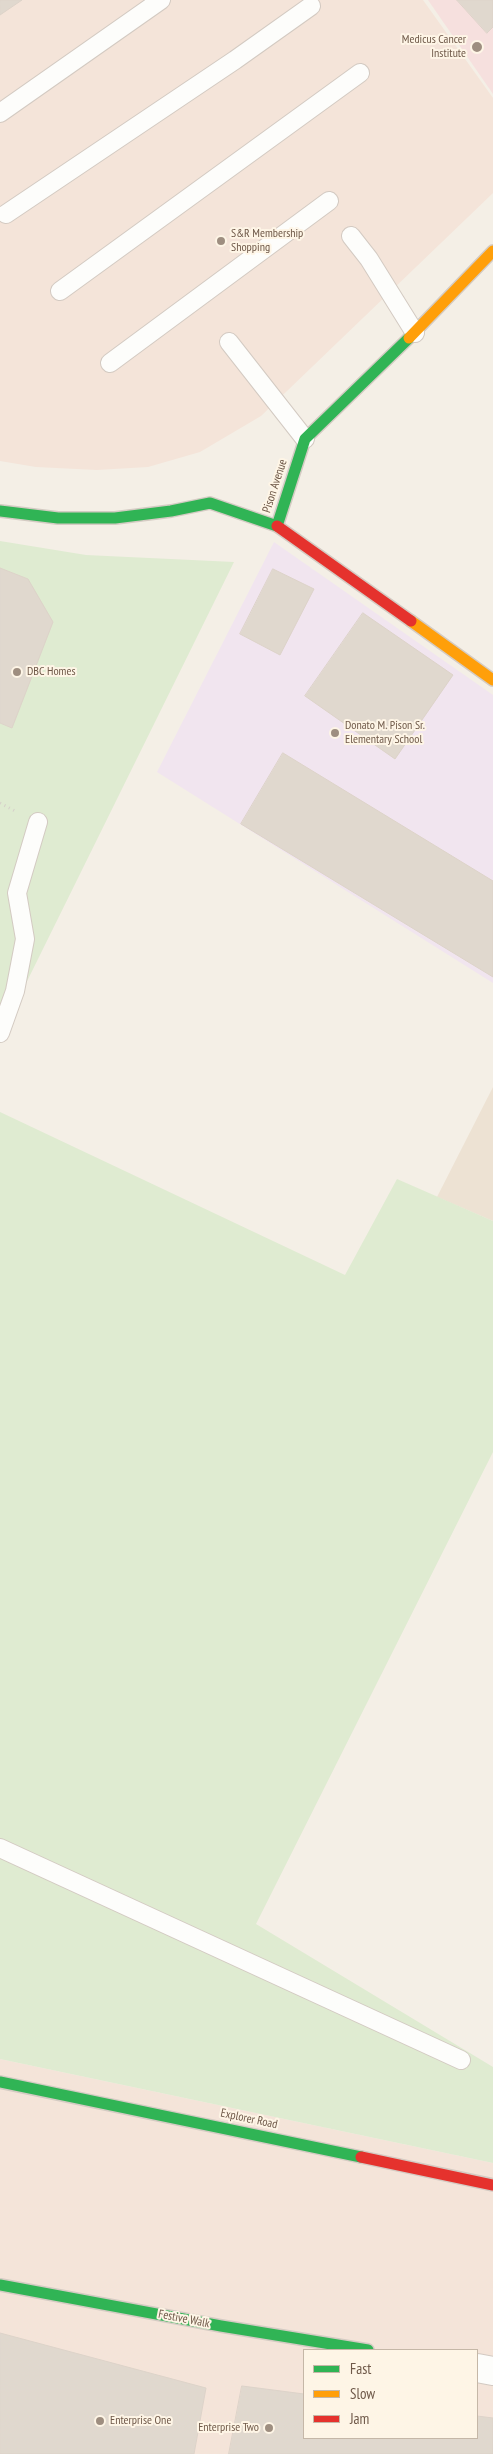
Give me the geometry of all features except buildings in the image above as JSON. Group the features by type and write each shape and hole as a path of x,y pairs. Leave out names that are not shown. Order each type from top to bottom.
{"street":[{"name":"Pison Avenue","path":"0,511 58,518 115,518 171,511 210,503 277,526 305,440 415,333 493,251"},
{"path":"277,526 493,680"},
{"name":"Explorer Road","path":"0,2082 493,2185"},
{"name":"Festive Walk","path":"0,2285 221,2326 362,2349"},
{"path":"478,2368 493,2371"}],"lane":[{"path":"0,113 161,0"},
{"path":"6,214 235,60 311,6"},
{"path":"60,291 360,73"},
{"path":"110,363 329,201"},
{"path":"351,236 369,259 415,333"},
{"path":"229,342 305,440"},
{"path":"0,1033 15,991 25,939 17,892 38,822"},
{"path":"0,1848 461,2060"}],"shaded area":[{"name":"S&R Membership Shopping","path":"0,0 423,0 493,98 493,193 261,416 200,452 148,467 97,470 36,467 0,461"},
{"name":"Medicus Cancer Institute","path":"428,0 493,0 493,94"},
{"name":"Donato M. Pison Sr. Elementary School","path":"274,542 493,695 493,983 157,772"},
{"path":"493,1087 493,1221 437,1197"},
{"path":"0,2059 493,2163 493,2454 0,2454"}],"green space":[{"path":"0,541 86,555 234,562 0,1036"},
{"path":"0,1112 345,1275 397,1179 493,1221 493,1452 256,1924 493,2067 493,2163 0,2059"}],"traffic: fast":[{"path":"0,511 58,518 115,518 171,511 210,503 277,526 305,439 409,338"},
{"path":"0,2082 361,2157"},
{"path":"0,2285 221,2326 362,2349"}],"traffic: slow":[{"path":"409,338 493,251"},
{"path":"411,621 493,680"}],"traffic: jam":[{"path":"277,526 411,621"},
{"path":"361,2157 493,2185"}],"place":[{"name":"Medicus Cancer Institute","path":"477,47"},
{"name":"S&R Membership Shopping","path":"221,241"},
{"name":"DBC Homes","path":"17,672"},
{"name":"Donato M. Pison Sr. Elementary School","path":"335,733"},
{"name":"Enterprise One","path":"100,2421"},
{"name":"Enterprise Two","path":"269,2428"}]}
